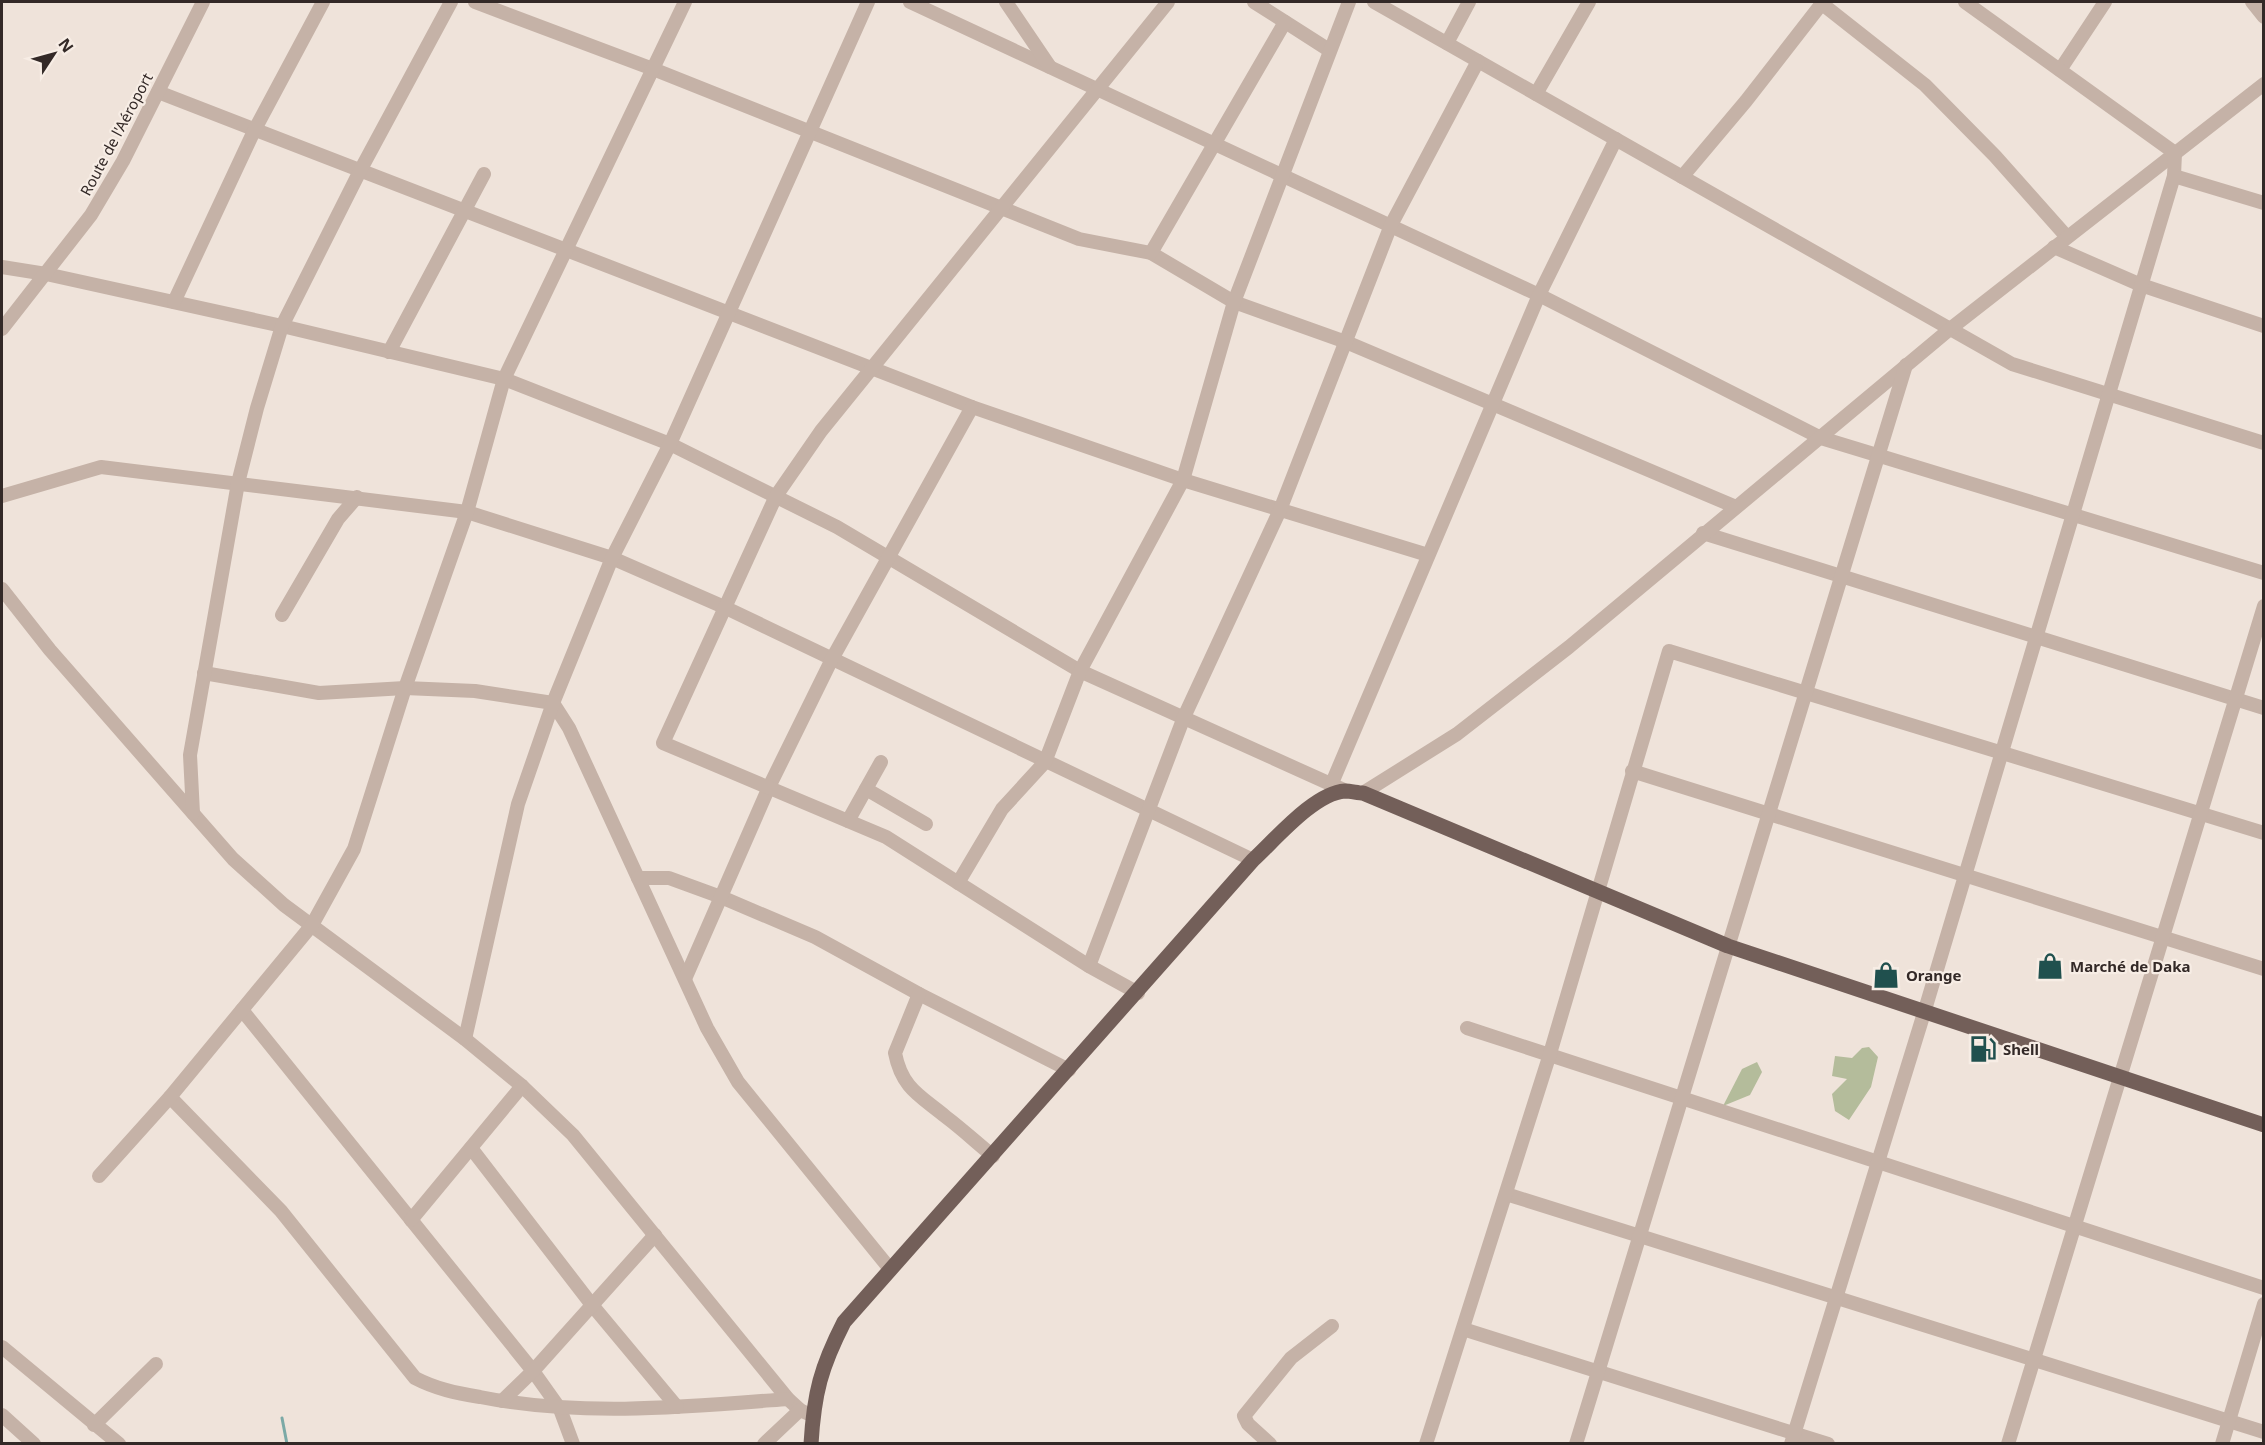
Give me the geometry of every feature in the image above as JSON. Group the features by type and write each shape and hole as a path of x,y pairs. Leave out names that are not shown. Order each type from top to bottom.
{"main road":[{"path":"811,1443 806,1413 824,1361 844,1322 1138,993 1253,860 1317,802 1332,794 1346,791 1363,794 1728,946 2264,1125"}],"street":[{"name":"Route de l'Aéroport","path":"2,329 92,215 123,161 203,2"},
{"path":"174,302 254,131 323,2"},
{"path":"193,813 190,755 238,483 257,408 282,326 361,169 451,2"},
{"path":"475,2 653,69 1079,239 1151,253 1234,302 1346,342 1736,507"},
{"path":"99,1176 170,1097 312,925 354,849 405,688 467,512 504,380 685,2"},
{"path":"465,1039 518,804 553,703 612,558 670,444 868,2"},
{"path":"910,2 1539,295 1821,438 2264,573"},
{"path":"1006,2 1052,68"},
{"path":"1138,993 1089,966 886,837 663,743 776,496 821,431 1168,2"},
{"path":"1254,2 1329,50"},
{"path":"958,883 1002,809 1045,762 1080,671 1183,480 1234,302 1349,2"},
{"path":"1374,2 2012,364 2264,443"},
{"path":"1446,43 1469,2"},
{"path":"1536,94 1589,2"},
{"path":"1682,177 1746,101 1822,2 1925,85 1995,156 2067,237"},
{"path":"1965,2 2175,153"},
{"path":"2060,70 2105,2"},
{"path":"2252,2 2264,17"},
{"path":"1151,253 1285,22"},
{"path":"1089,966 1184,717 1280,510 1391,225 1478,61"},
{"path":"1363,794 1456,734 1551,662 1950,329 2262,88"},
{"path":"158,92 972,407 1183,480 1428,555"},
{"path":"1332,783 1539,295 1616,139"},
{"path":"1792,1438 1966,875 2174,176 2175,153"},
{"path":"389,352 484,174"},
{"path":"2174,176 2264,203"},
{"path":"2054,248 2141,285 2264,326"},
{"path":"2,267 46,274 282,326 504,380 670,444 837,527 1080,671 1346,791"},
{"path":"1576,1443 1906,365"},
{"path":"685,979 769,788 832,659 887,556 972,407"},
{"path":"2,496 101,467 467,512 612,558 724,607 1148,812 1253,860"},
{"path":"282,615 338,519 357,497"},
{"path":"1703,533 2264,708"},
{"path":"2,589 50,650 233,860 284,905 465,1039 522,1086 573,1135 788,1399 806,1413 764,1443"},
{"path":"2008,1443 2264,606"},
{"path":"1426,1443 1549,1057 1669,651 2264,833"},
{"path":"204,673 319,693 405,688 475,691 553,703 569,728 707,1028 738,1082 890,1269"},
{"path":"848,821 880,762"},
{"path":"1632,771 2264,969"},
{"path":"866,789 926,824"},
{"path":"638,878 669,878 721,897 815,937 1069,1070"},
{"path":"920,994 895,1053 900,1069 917,1097 944,1114 993,1156"},
{"path":"242,1010 532,1371 560,1409 573,1443"},
{"path":"1467,1029 2264,1288"},
{"path":"411,1220 522,1086"},
{"path":"170,1097 281,1211 415,1378 434,1389 560,1409 677,1407 788,1399"},
{"path":"471,1148 592,1305 677,1407"},
{"path":"1506,1194 2264,1432"},
{"path":"502,1401 532,1371 654,1235"},
{"path":"2222,1443 2264,1304"},
{"path":"1270,1443 1248,1424 1244,1416 1291,1358 1332,1326"},
{"path":"1463,1329 1599,1371 1792,1438 1828,1443"},
{"path":"2,1347 118,1443"},
{"path":"94,1425 156,1364"},
{"path":"2,1415 34,1443"}],"green space":[{"path":"1869,1047 1878,1057 1871,1087 1849,1120 1835,1111 1832,1094 1847,1079 1832,1076 1835,1056 1852,1058 1862,1048"},
{"path":"1757,1062 1762,1072 1750,1095 1723,1106 1742,1069"}],"waterway":[{"path":"282,1418 287,1444"}],"place":[{"name":"Marché de Daka","path":"2050,966"},
{"name":"Orange","path":"1886,975"},
{"name":"Shell","path":"1983,1049"}]}
